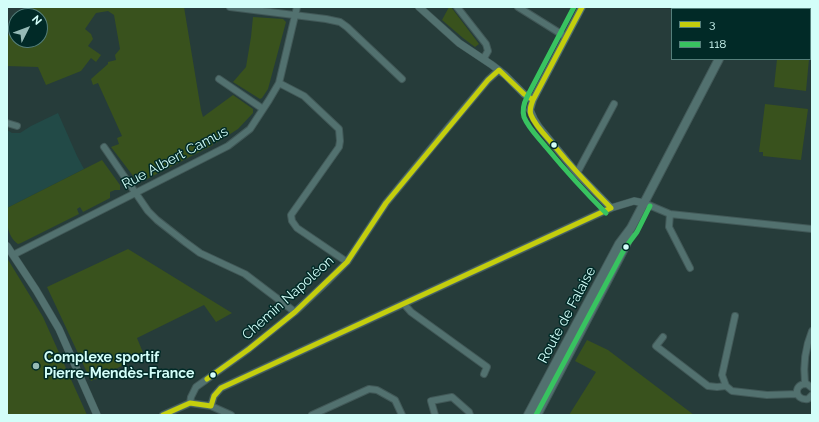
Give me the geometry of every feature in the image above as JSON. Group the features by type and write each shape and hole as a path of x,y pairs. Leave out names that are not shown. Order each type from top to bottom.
{"main road":[{"name":"Route de Falaise","path":"528,415 619,244 631,228 718,60"},
{"name":"Route de Falaise","path":"537,415 626,245 631,228"}],"street":[{"path":"230,7 326,18 344,24 402,79"},
{"name":"Rue Albert Camus","path":"13,255 228,146 250,129 279,83 297,7"},
{"path":"419,7 459,43 484,58 524,94 533,100"},
{"path":"457,7 486,44 488,50 484,58"},
{"path":"518,7 566,37"},
{"path":"582,7 533,100 530,110 534,118 577,173 611,208"},
{"name":"Chemin Napoléon","path":"190,403 192,393 196,387 249,349 295,312 347,262 386,203 460,113 498,70"},
{"path":"219,79 263,110"},
{"path":"279,83 304,96 339,129 339,147 291,215 292,221 297,228 347,262"},
{"path":"577,173 614,104"},
{"path":"7,123 17,126"},
{"path":"104,147 136,192 148,212 157,220 200,253 246,274 295,312"},
{"path":"211,406 214,396 221,388 611,208 634,201 644,203 670,214 812,229"},
{"path":"670,214 669,227 690,268"},
{"path":"7,246 59,329 97,415"},
{"path":"404,304 410,312 487,367 484,374"},
{"path":"735,316 722,375 726,386 732,390 767,395 797,394 800,398 805,400 810,398 812,395"},
{"path":"805,383 804,371 806,351 812,331"},
{"path":"663,337 656,346 708,386 726,386"},
{"path":"797,394 798,387 805,383"},
{"path":"805,383 812,388"},
{"path":"312,415 369,389 377,390 395,400 402,415"},
{"path":"435,415 431,401 452,397 469,412 470,415"},
{"path":"162,415 190,403 211,406 231,415"}],"shaded area":[{"path":"58,113 84,169 7,208 7,130 12,133 20,133"}],"green space":[{"path":"184,7 203,117 233,95 253,109 253,113 238,129 216,143 211,134 209,135 213,145 143,181 137,181 111,147 119,144 117,138 122,136 98,83 93,85 91,79 108,64 108,62 116,60 115,55 120,49 114,15 108,11 96,13 85,29 91,34 93,39 88,46 101,55 96,62 91,58 81,71 46,85 38,67 7,66 7,35 8,48 48,48 48,8 33,8"},
{"path":"449,7 451,7 479,44 475,47 442,20"},
{"path":"253,17 283,19 286,22 268,89 260,99 233,82 246,67"},
{"path":"777,60 809,60 806,91 774,87"},
{"path":"765,104 808,109 801,160 763,156 763,152 759,152"},
{"path":"102,160 120,185 120,190 110,192 110,198 83,212 80,207 77,209 79,214 21,243 18,244 14,240 8,228 7,208"},
{"path":"128,249 232,313 216,322 204,305 137,338 144,355 91,381 47,287"},
{"name":"Complexe sportif Pierre-Mendès-France","path":"7,258 43,317 87,415 7,415"},
{"path":"587,340 608,350 694,415 569,415 596,372 575,361"}],"transit line":[{"name":"118","path":"574,7 527,97 523,114 534,133 606,213"},
{"name":"3","path":"163,415 190,403 211,406 214,396 221,388 611,208 580,176 543,133 530,113 533,100 582,7"},
{"name":"3","path":"207,379 249,349 295,312 347,262 386,203 488,80 499,70 524,94 533,100"},
{"name":"118","path":"536,415 625,248 637,232 650,206"}],"place":[{"name":"Complexe sportif Pierre-Mendès-France","path":"36,366"}]}
